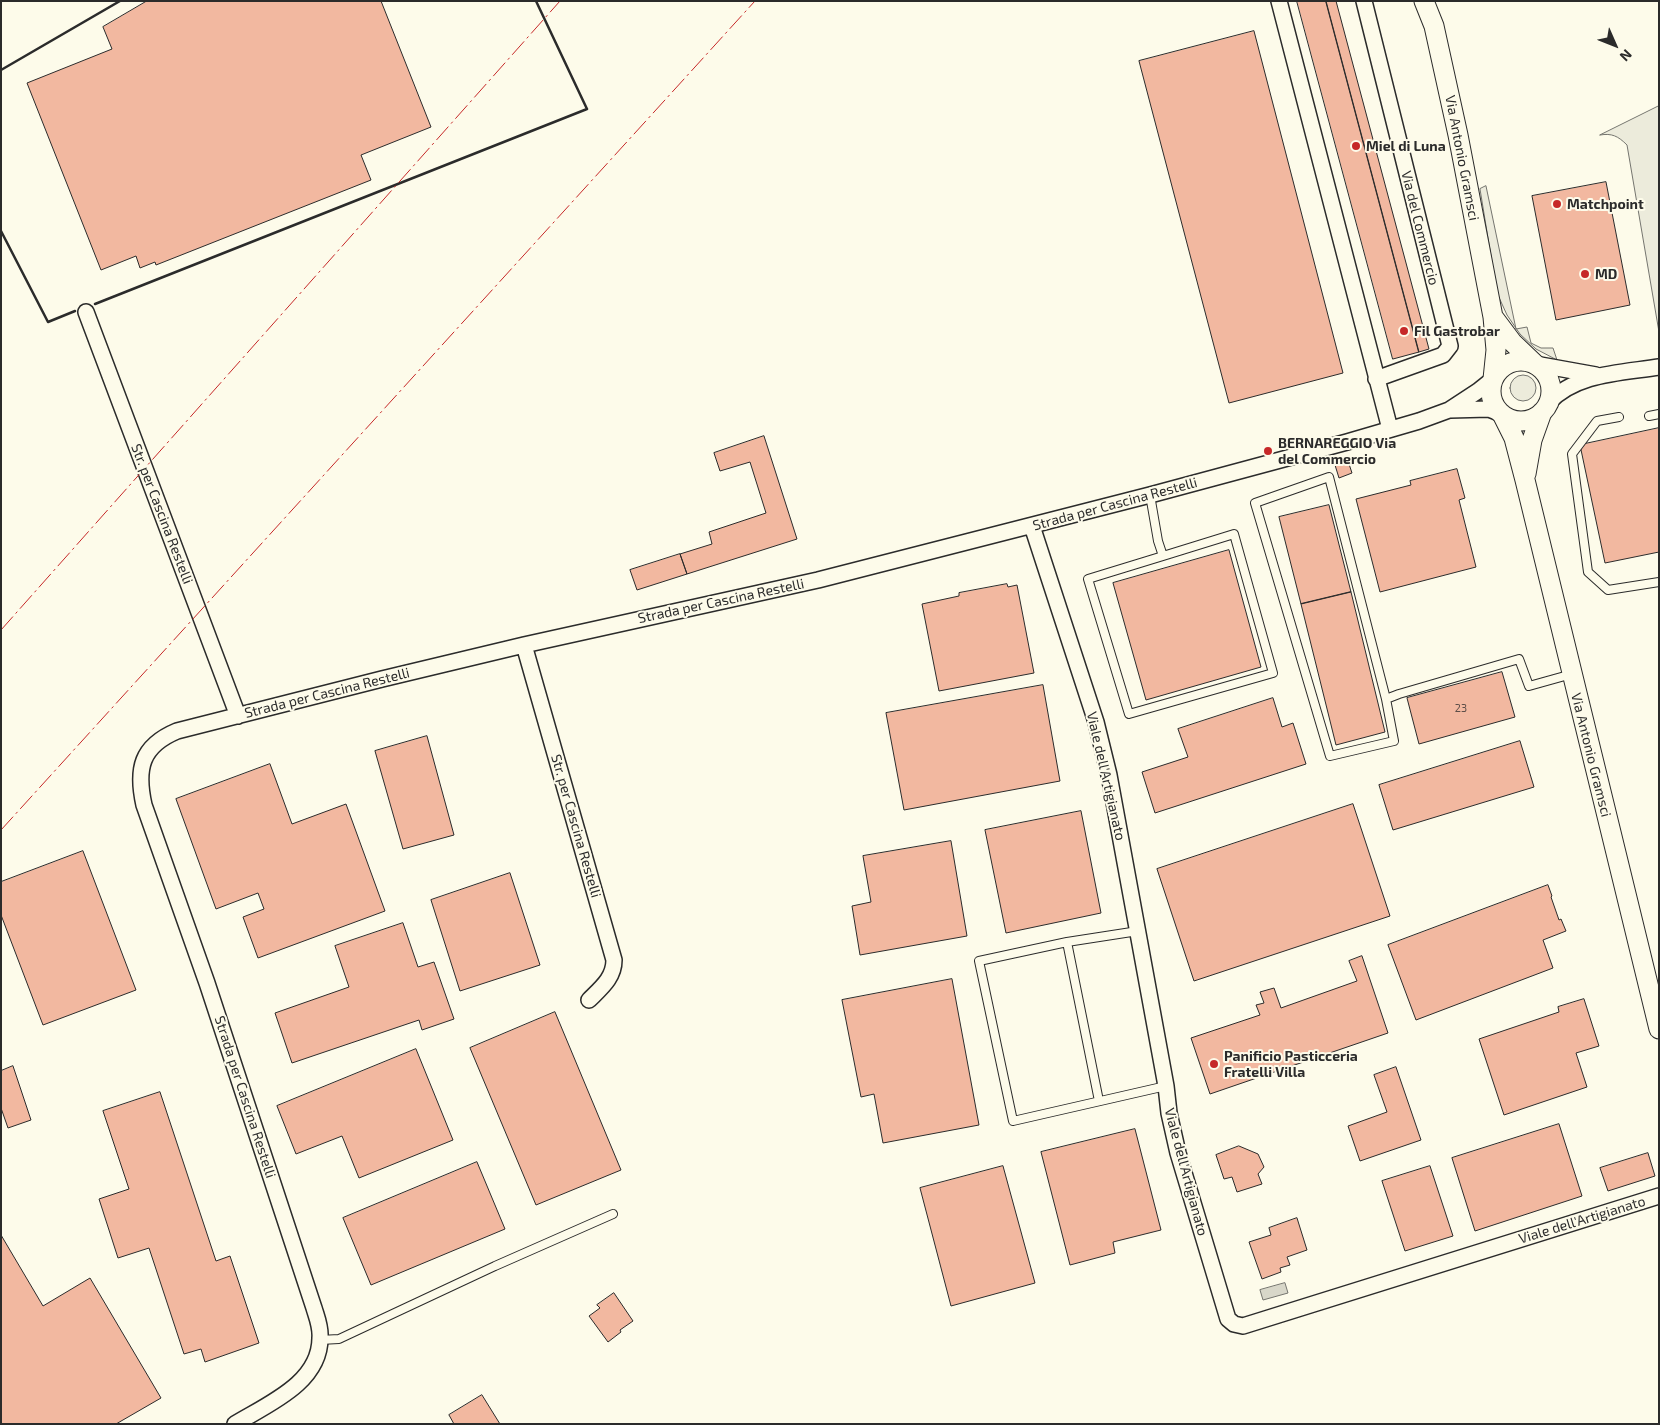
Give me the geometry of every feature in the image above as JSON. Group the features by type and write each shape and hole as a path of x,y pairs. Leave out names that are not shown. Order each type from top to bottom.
{"street":[{"path":"1279,1 1390,429 1449,410 1478,392 1493,379 1499,370 1511,362 1522,361 1602,376"},
{"name":"Via del Commercio","path":"1364,1 1450,346 1443,355 1376,379"},
{"name":"Via Antonio Gramsci","path":"1424,1 1434,26 1458,135 1493,317 1496,350 1493,379"},
{"name":"Str. per Cascina Restelli","path":"86,312 238,716"},
{"name":"Via Antonio Gramsci","path":"1493,317 1512,342 1535,364"},
{"path":"1535,364 1544,371 1549,380 1551,390 1545,407"},
{"path":"1449,410 1488,409 1511,419 1524,421 1534,418 1561,391 1570,385 1602,376 1659,367"},
{"path":"1493,379 1490,390 1492,398 1495,406 1502,414"},
{"name":"Via Antonio Gramsci","path":"1525,480 1532,440 1545,407"},
{"name":"Via Antonio Gramsci","path":"1502,414 1514,438 1525,480 1659,1029"},
{"name":"Strada per Cascina Restelli","path":"235,1424 299,1383 311,1369 318,1354 320,1340 318,1322 311,1298 207,983 144,805 140,784 140,770 151,748 162,738 177,732 382,679 524,645 818,580 1150,495 1390,429"},
{"name":"Viale dell'Artigianato","path":"1032,526 1096,722 1109,775 1166,1086 1169,1113 1178,1153 1228,1318 1234,1324 1243,1326 1659,1196"},
{"name":"Str. per Cascina Restelli","path":"524,645 614,960 614,970 607,981 589,1000"}],"lane":[{"path":"1649,416 1659,414"},
{"path":"1619,417 1597,421 1572,454 1588,572 1608,590 1659,582"},
{"path":"1329,477 1386,699 1394,741 1330,756 1255,503 1329,477"},
{"path":"1150,495 1158,541 1163,556"},
{"path":"1234,534 1273,673 1129,714 1088,580 1163,556 1234,534"},
{"path":"1386,699 1519,659 1529,686 1572,674"},
{"path":"1138,931 1067,942 979,960 1013,1121 1166,1086"},
{"path":"1067,942 1099,1101"},
{"path":"320,1340 339,1339 612,1214"}],"shaded area":[{"path":"1659,106 1659,332 1627,145 1615,136 1608,134 1600,135"},
{"path":"1486,186 1516,328 1507,315 1497,293 1480,189"},
{"path":"1527,327 1531,343 1541,348 1553,348 1557,360 1536,349 1517,329"},
{"path":"1523,375 1532,379 1536,388 1532,397 1523,401 1514,397 1510,388 1514,379"},
{"path":"1285,1283 1288,1293 1263,1300 1260,1290"}],"building":[{"path":"147,1 381,1 431,127 361,155 371,180 156,265 155,262 140,268 136,256 101,270 27,83 112,49 103,27"},
{"path":"1297,1 1326,1 1419,352 1393,359"},
{"path":"1326,1 1336,1 1429,349 1419,352"},
{"path":"1254,31 1343,373 1229,403 1139,61"},
{"path":"1606,182 1630,305 1556,320 1532,196"},
{"path":"1659,428 1659,552 1605,563 1580,445"},
{"path":"764,436 797,539 687,574 680,554 712,544 709,532 766,513 750,462 720,471 714,453"},
{"path":"1348,461 1352,473 1339,478 1335,465"},
{"path":"1457,469 1465,498 1459,500 1476,567 1380,592 1356,499 1411,485 1410,481"},
{"path":"1329,505 1351,592 1301,604 1279,517"},
{"path":"1229,550 1261,667 1146,700 1113,583"},
{"path":"680,554 687,574 637,590 630,570"},
{"path":"1007,584 1008,587 1017,585 1034,673 939,691 922,604 959,596 959,593"},
{"path":"1351,592 1385,732 1336,745 1301,604"},
{"path":"1502,672 1515,717 1419,744 1407,698"},
{"path":"1043,685 1060,781 904,810 886,713"},
{"path":"1273,698 1282,727 1293,723 1306,764 1155,813 1142,772 1188,757 1178,729"},
{"path":"427,736 454,835 403,849 375,751"},
{"path":"1520,741 1534,787 1393,830 1379,785"},
{"path":"270,764 292,824 346,804 385,911 258,958 243,917 264,909 258,893 216,909 176,799"},
{"path":"1353,804 1390,916 1194,981 1157,869"},
{"path":"1081,811 1101,913 1006,933 985,830"},
{"path":"951,841 967,936 860,955 852,906 871,902 863,856"},
{"path":"83,851 136,990 43,1025 1,915 1,882"},
{"path":"510,873 540,965 460,991 431,900"},
{"path":"1548,885 1559,920 1561,919 1566,931 1543,940 1553,968 1416,1020 1388,945"},
{"path":"403,923 418,967 434,962 454,1019 422,1030 419,1020 292,1063 275,1013 349,987 335,946"},
{"path":"1362,956 1388,1033 1210,1094 1191,1038 1260,1015 1256,1005 1264,1003 1260,992 1274,988 1281,1008 1357,981 1349,961"},
{"path":"952,979 979,1125 883,1143 874,1094 861,1097 842,1000"},
{"path":"1584,999 1599,1046 1576,1053 1587,1087 1504,1115 1479,1039 1559,1012 1558,1007"},
{"path":"555,1012 621,1170 536,1205 470,1048"},
{"path":"416,1049 453,1140 359,1178 342,1136 296,1154 277,1106"},
{"path":"13,1066 31,1120 8,1128 1,1108 1,1071"},
{"path":"1396,1067 1421,1140 1360,1161 1348,1126 1387,1112 1374,1075"},
{"path":"160,1092 216,1261 230,1256 259,1343 205,1362 201,1349 184,1354 149,1248 118,1258 99,1199 129,1189 103,1111"},
{"path":"1559,1124 1582,1196 1475,1231 1452,1158"},
{"path":"1135,1129 1161,1230 1113,1242 1115,1253 1070,1265 1041,1152"},
{"path":"1239,1146 1258,1154 1264,1167 1258,1174 1262,1184 1237,1192 1232,1177 1224,1179 1216,1155"},
{"path":"1648,1153 1655,1176 1608,1191 1600,1168"},
{"path":"477,1162 505,1229 371,1285 343,1218"},
{"path":"1003,1166 1035,1283 951,1306 920,1188"},
{"path":"1430,1166 1453,1236 1405,1251 1382,1181"},
{"path":"1297,1218 1307,1250 1287,1257 1290,1265 1280,1268 1281,1272 1262,1279 1249,1242 1271,1235 1269,1228"},
{"path":"1,1235 43,1306 90,1278 161,1398 116,1424 1,1424"},
{"path":"614,1293 633,1321 608,1342 589,1316 600,1308 597,1305"},
{"path":"482,1395 500,1424 454,1424 449,1415"}],"wall":[{"path":"1,70 120,1"},
{"path":"95,304 587,109 536,1"},
{"path":"1,231 48,322 75,311"}],"power":[{"path":"1,630 560,1"},
{"path":"1,830 755,1"}],"place":[{"name":"Miel di Luna","path":"1356,146"},
{"name":"Matchpoint","path":"1557,204"},
{"name":"MD","path":"1585,274"},
{"name":"Fil Gastrobar","path":"1404,331"},
{"name":"BERNAREGGIO Via del Commercio","path":"1268,451"},
{"name":"Panificio Pasticceria Fratelli Villa","path":"1214,1064"}]}
